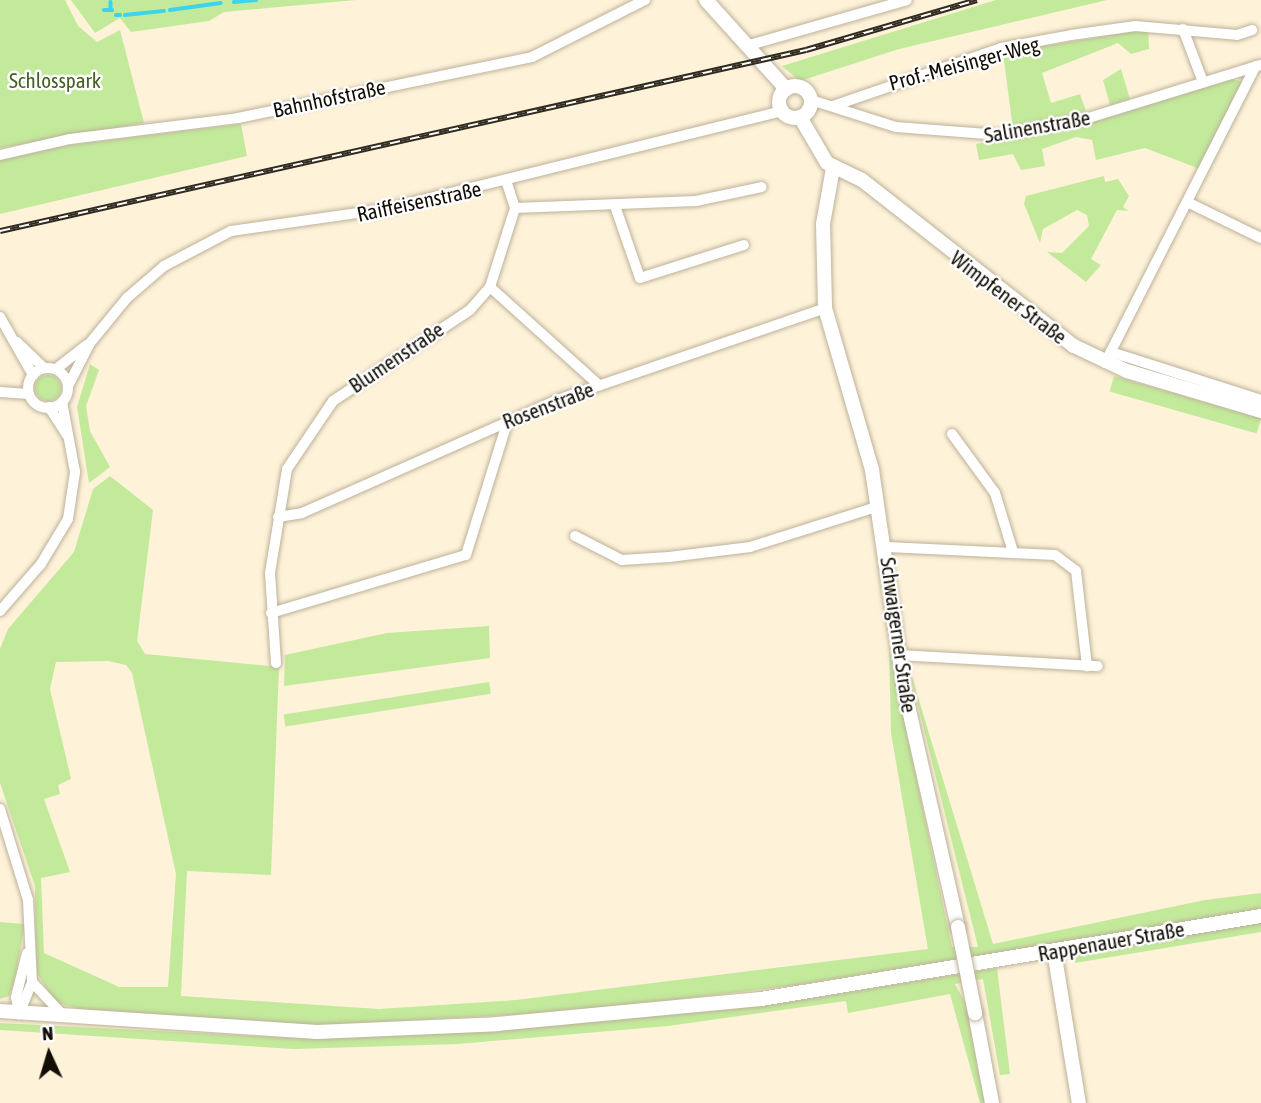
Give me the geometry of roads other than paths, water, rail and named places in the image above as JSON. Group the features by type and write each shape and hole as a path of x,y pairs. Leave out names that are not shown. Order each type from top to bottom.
{"street":[{"name":"Bahnhofstraße","path":"0,155 70,139 238,118 532,57 645,0"},
{"path":"706,0 786,89"},
{"path":"746,46 907,0"},
{"name":"Prof.-Meisinger-Weg","path":"833,106 1001,48 1135,26 1252,30"},
{"path":"1182,29 1203,82"},
{"path":"1108,358 1259,66"},
{"name":"Salinenstraße","path":"811,100 896,127 969,138 1086,118 1259,66"},
{"path":"786,89 800,87 811,100 800,117"},
{"path":"786,89 782,111 800,117 833,168"},
{"name":"Raiffeisenstraße","path":"56,369 90,343 164,266 231,231 353,215 506,181 782,111"},
{"name":"Schwaigerner Straße","path":"833,168 823,224 824,308 879,506 887,547 899,655 958,927 992,1103"},
{"name":"Wimpfener Straße","path":"833,168 862,180 1027,314 1108,358 1261,411"},
{"path":"506,181 514,208 696,201 762,187"},
{"path":"1189,203 1261,238"},
{"path":"615,206 640,278 744,246"},
{"name":"Blumenstraße","path":"276,663 271,612 278,517 287,469 333,401 470,310 490,287 514,208"},
{"path":"490,287 599,385"},
{"name":"Rosenstraße","path":"278,517 302,513 508,419 824,308"},
{"path":"0,317 33,375 29,394"},
{"path":"12,337 44,368"},
{"name":"Raiffeisenstraße","path":"62,402 90,343"},
{"name":"Wimpfener Straße","path":"1108,358 1261,400"},
{"path":"33,375 44,368 56,369 68,386"},
{"path":"0,392 29,394 49,407 71,441"},
{"path":"0,611 41,564 68,519 74,498 71,441 62,402 49,407"},
{"path":"271,612 466,555 508,419"},
{"path":"952,434 996,493 1013,552"},
{"path":"575,536 622,560 669,557 750,547 879,506"},
{"path":"887,547 1055,555 1076,571 1092,666 899,655"},
{"path":"0,809 25,881 32,982 19,1014"},
{"name":"Rappenauer Straße","path":"0,1010 67,1018 317,1031 497,1024 761,999 1261,916"},
{"path":"19,1014 16,997 29,946"},
{"path":"1054,951 1079,1103"},
{"path":"32,982 67,1018"},
{"path":"0,1010 16,997"}],"waterway":[{"path":"234,2 256,0"},
{"path":"111,2 111,7"},
{"path":"170,10 221,3"},
{"path":"104,10 112,10"},
{"path":"125,15 164,11"}],"railway":[{"path":"0,231 806,50 977,0"}],"park label":[{"name":"Schlosspark","path":"55,80"}]}
